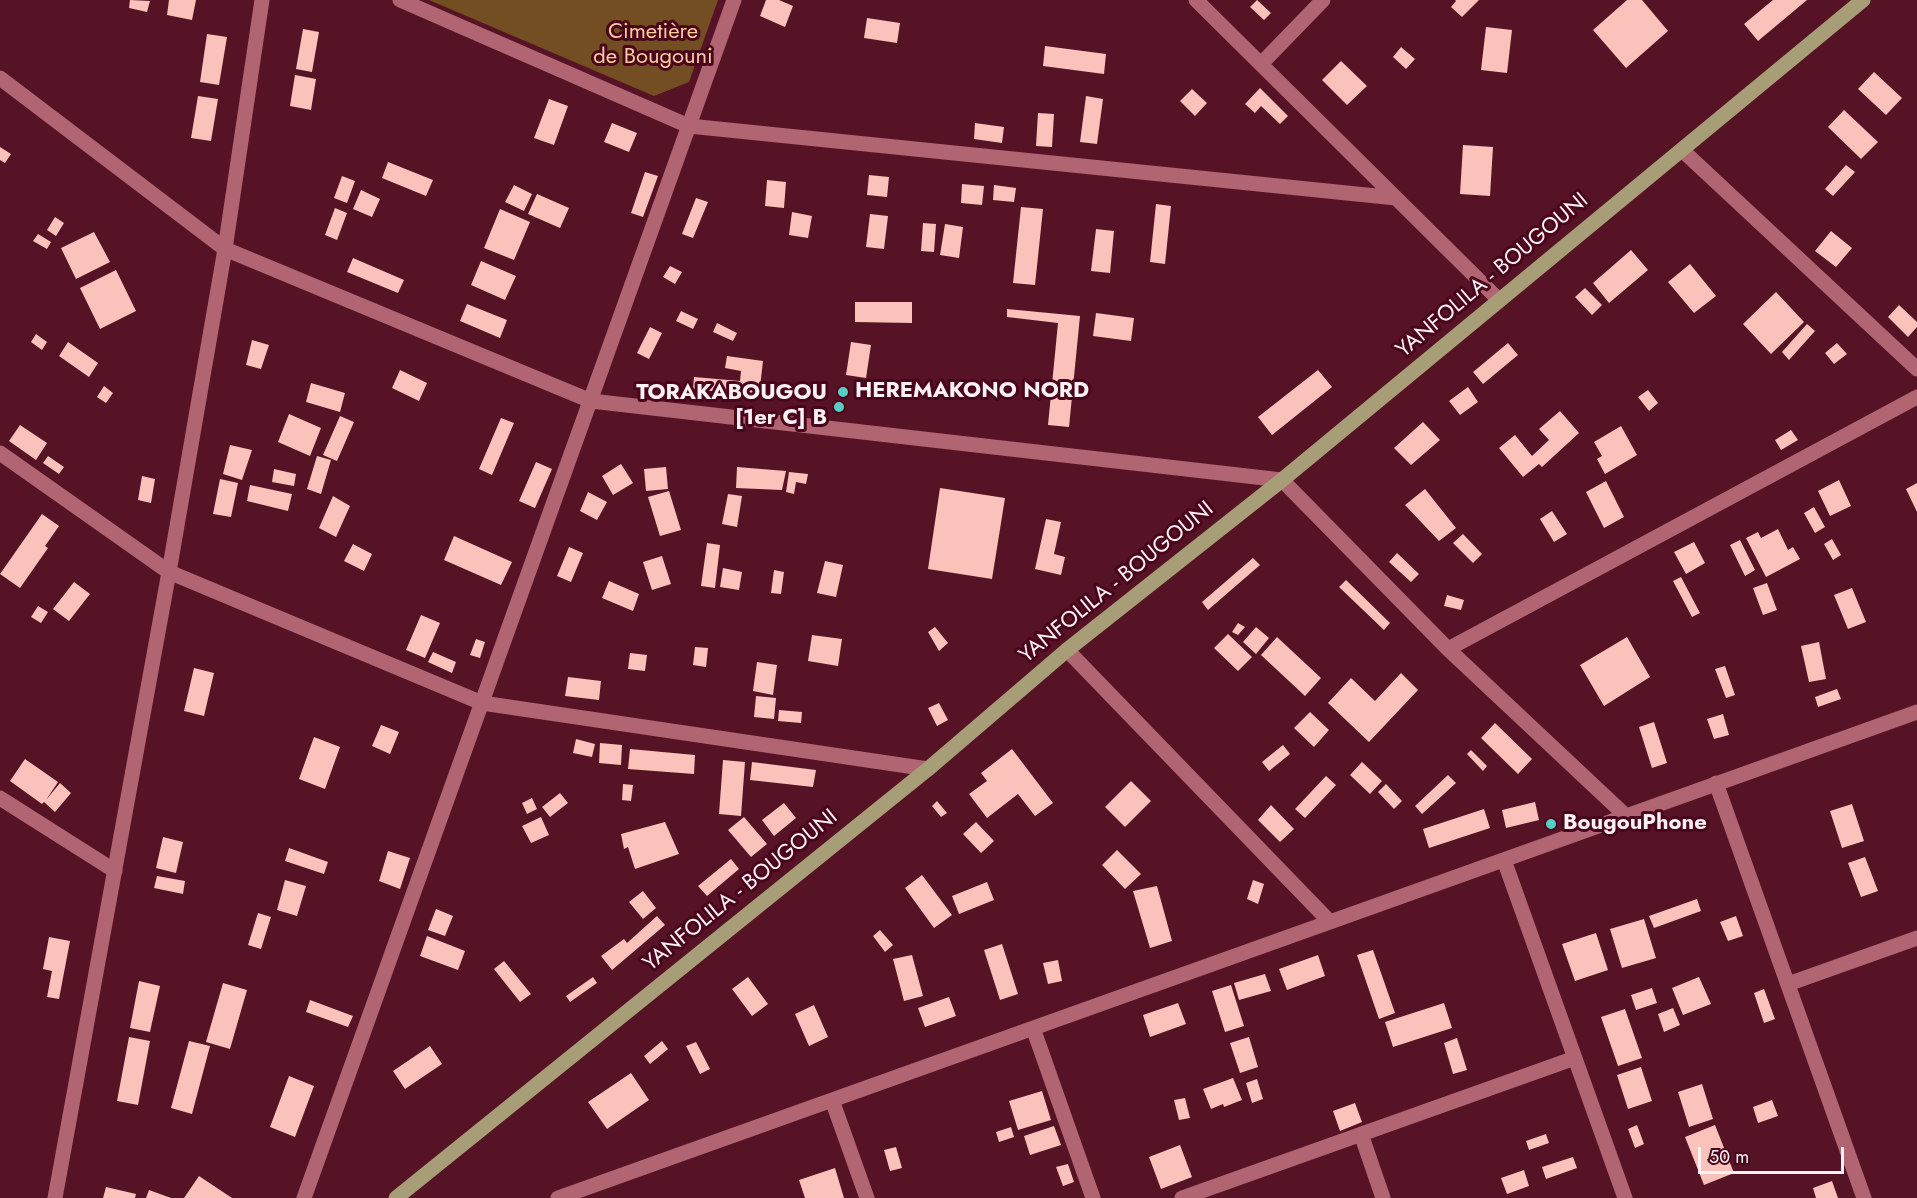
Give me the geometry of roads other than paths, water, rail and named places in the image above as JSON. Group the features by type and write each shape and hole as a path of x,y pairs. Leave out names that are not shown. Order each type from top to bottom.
{"main road":[{"name":"YANFOLILA - BOUGOUNI","path":"399,1197 928,769 1067,650 1282,480 1863,0"}],"street":[{"path":"55,1198 169,572 225,249 262,0"},
{"path":"400,0 689,126 1396,198"},
{"path":"304,1198 734,0"},
{"path":"1196,0 1499,300"},
{"path":"1261,64 1323,0"},
{"path":"0,78 225,249 591,401 1282,480 1448,649 1626,816"},
{"path":"1682,150 1917,369"},
{"path":"1448,649 1917,397"},
{"path":"0,453 169,572 482,703 928,769"},
{"path":"1067,650 1330,922"},
{"path":"558,1198 1917,712"},
{"path":"1716,783 1864,1198"},
{"path":"0,798 115,871"},
{"path":"1504,860 1624,1198"},
{"path":"1788,984 1917,938"},
{"path":"1033,1028 1093,1198"},
{"path":"1182,1198 1575,1058"},
{"path":"832,1100 867,1198"},
{"path":"1361,1134 1383,1198"}],"place":[{"name":"HEREMAKONO NORD","path":"843,392"},
{"name":"TORAKABOUGOU [1er C] B","path":"839,407"},
{"name":"BougouPhone","path":"1551,824"}],"park label":[{"name":"Cimetière de Bougouni","path":"653,46"}]}
